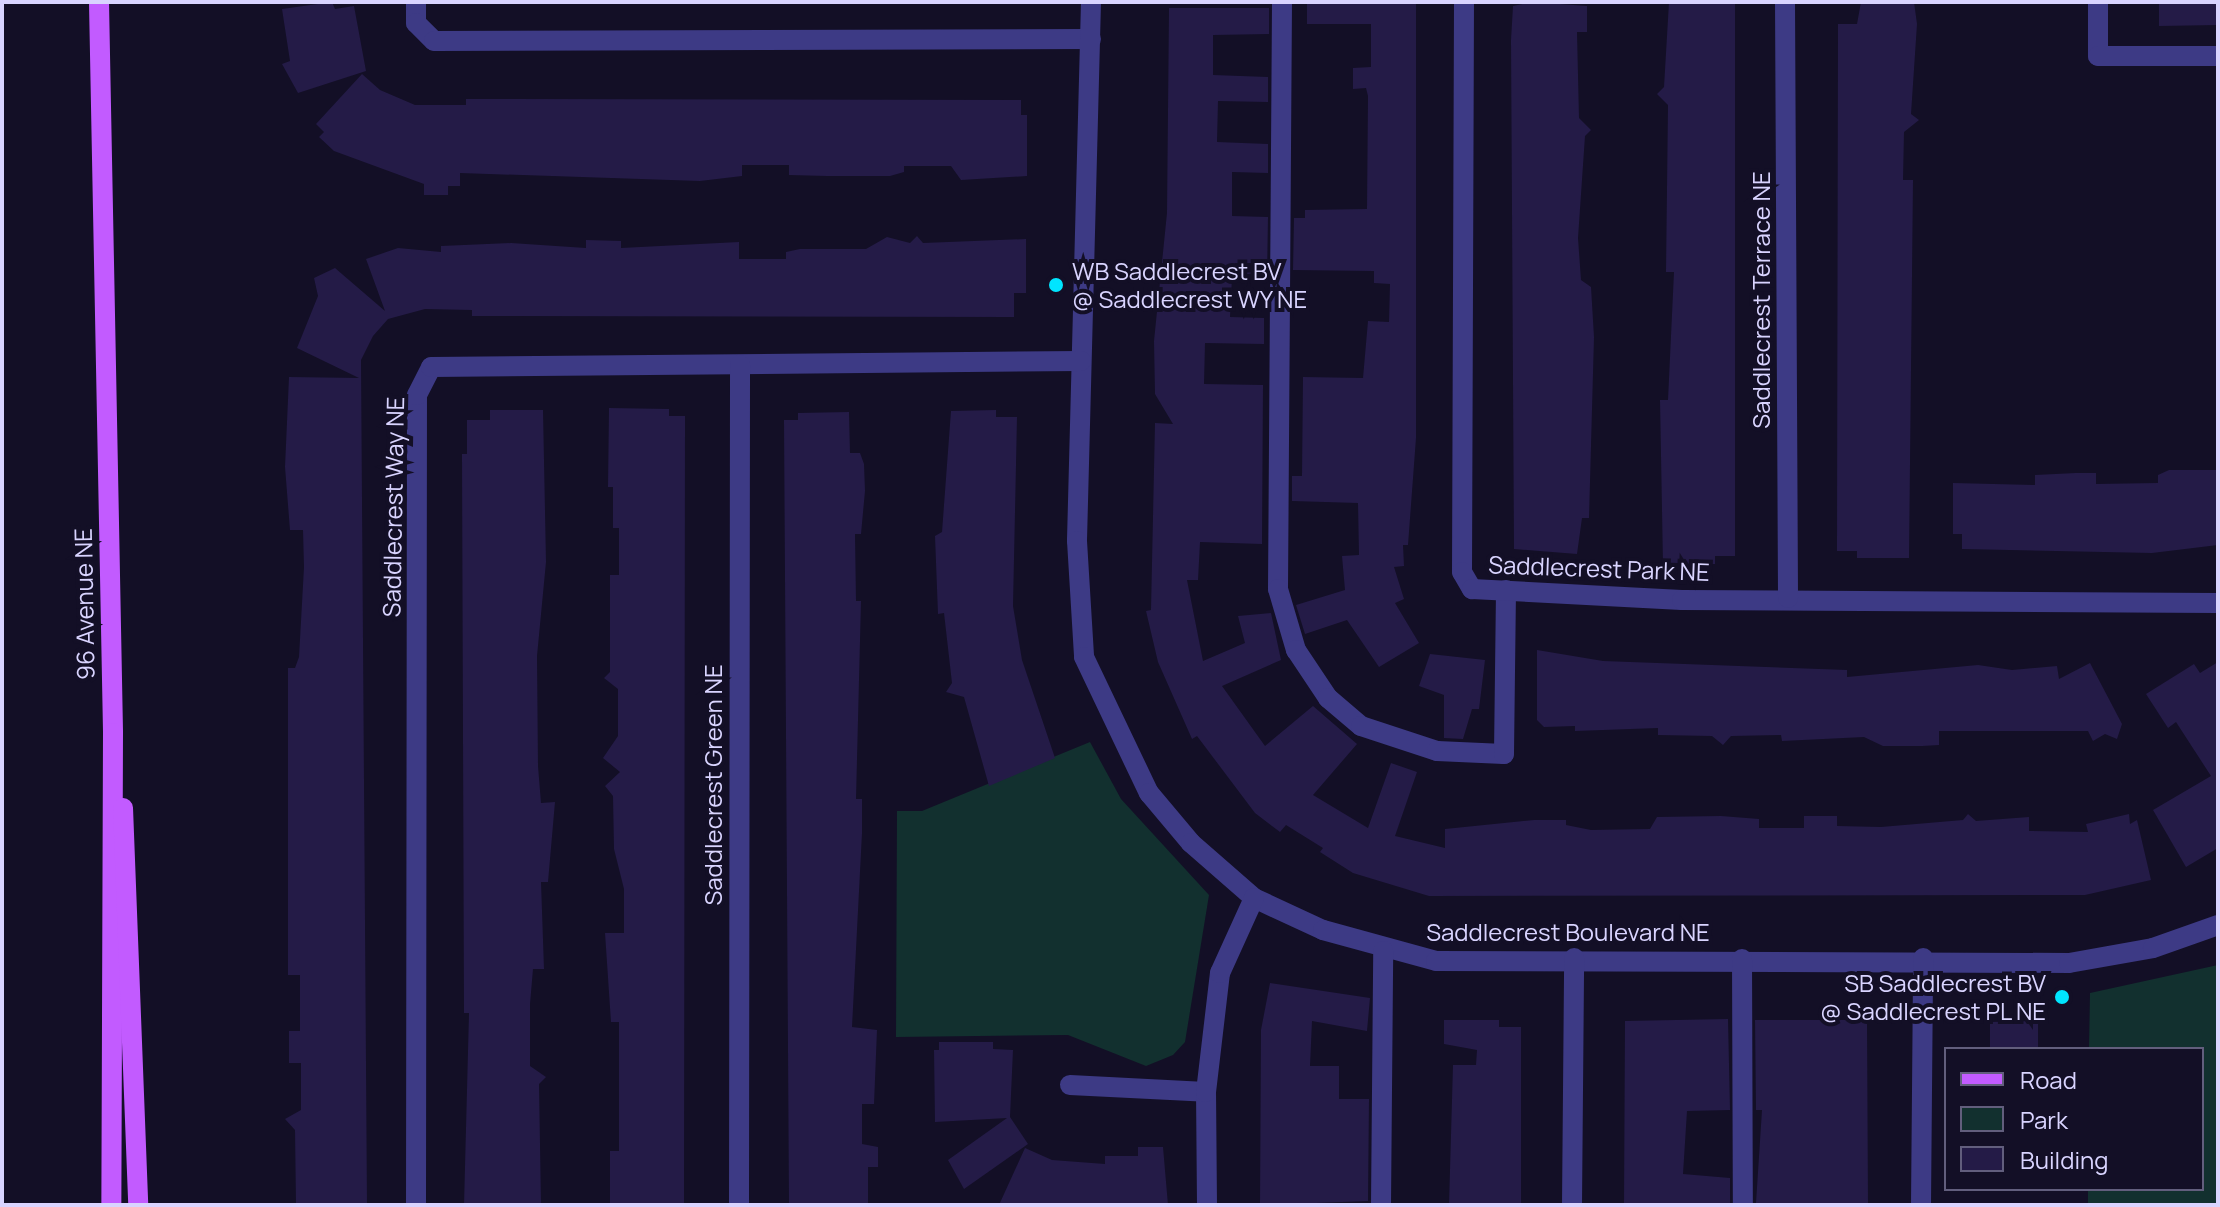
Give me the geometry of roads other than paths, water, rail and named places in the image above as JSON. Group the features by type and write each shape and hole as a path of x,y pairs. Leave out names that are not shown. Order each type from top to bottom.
{"main road":[{"name":"96 Avenue NE","path":"99,2 113,733 111,1205"},
{"path":"113,733 130,856 138,1205"}],"street":[{"path":"416,2 416,23 434,41 1091,39"},
{"name":"Saddlecrest Boulevard NE","path":"1091,2 1077,541 1084,657 1149,793 1191,843 1254,898 1383,951 1436,961 1923,958 2069,963 2153,948 2218,925"},
{"path":"1282,2 1278,589 1296,650 1328,698 1361,726 1437,751 1504,754 1506,590"},
{"name":"Saddlecrest Park NE","path":"1464,2 1462,572 1472,589 1682,600 1788,598 2218,603"},
{"name":"Saddlecrest Terrace NE","path":"1785,2 1788,598"},
{"path":"2098,2 2098,56 2218,56"},
{"name":"Saddlecrest Way NE","path":"416,1205 417,395 431,367 1081,361"},
{"name":"Saddlecrest Green NE","path":"739,1205 740,365"},
{"path":"1207,1205 1206,1092 1220,973 1254,898"},
{"path":"1381,1205 1383,951"},
{"path":"1572,1205 1574,958"},
{"path":"1921,1205 1923,958"},
{"path":"1742,959 1743,1205"},
{"path":"1070,1085 1206,1092"}],"place":[{"name":"WB Saddlecrest BV @ Saddlecrest WY NE","path":"1056,285"},
{"name":"SB Saddlecrest BV @ Saddlecrest PL NE","path":"2062,997"}]}
